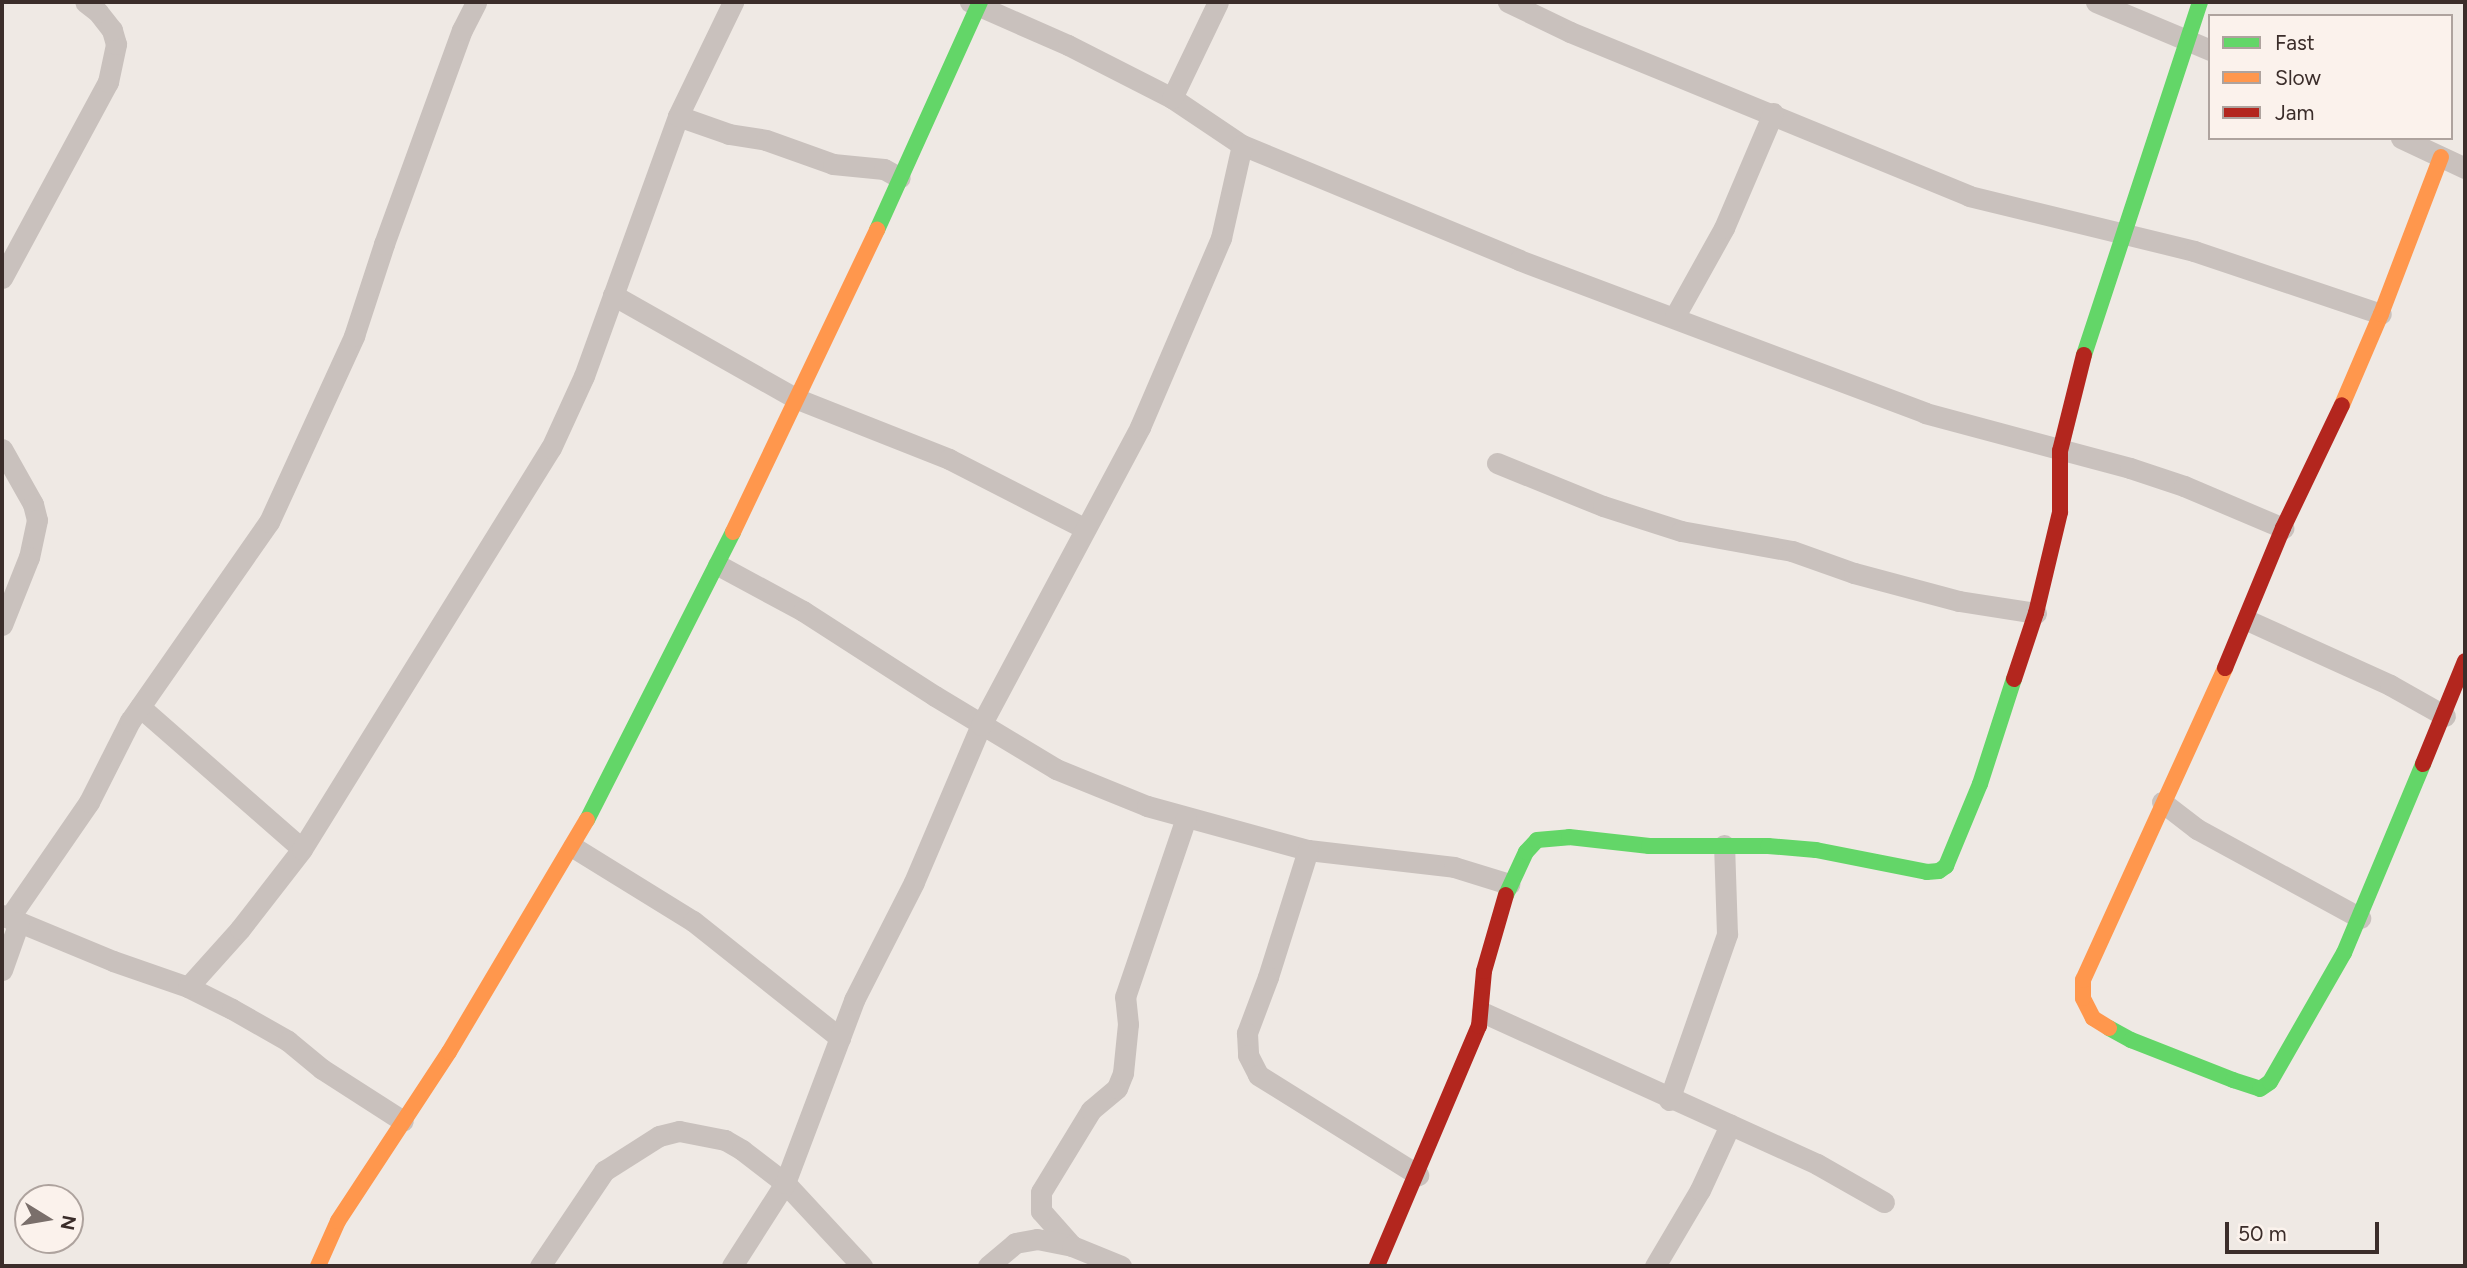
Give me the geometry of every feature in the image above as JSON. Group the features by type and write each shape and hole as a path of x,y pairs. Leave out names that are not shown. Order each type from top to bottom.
{"street":[{"path":"2,278 108,82 116,44 112,30 98,12 85,2"},
{"path":"2,970 10,918 89,802 112,752 140,707 269,522 354,336 462,30 476,2"},
{"path":"188,987 240,929 302,849 551,447 584,376 677,116 733,2"},
{"path":"1172,98 1218,2"},
{"path":"1508,2 1570,32 1773,113 1969,196 2122,233 2277,277 2381,314"},
{"path":"2096,2 2208,49"},
{"path":"1377,1266 1418,1174 1482,1012 1485,971 1509,884 1526,852 1537,840 1552,837 1649,846 1724,845 1816,850 1927,872 1939,871 1946,866 1980,784 2036,613 2060,512 2060,452 2088,341 2200,2"},
{"path":"318,1266 338,1221 449,1052 514,939 573,847 718,565 900,178 976,3 1068,45 1172,98 1242,145 1519,260 1675,316 1925,413 2060,452 2130,468 2184,486 2283,528"},
{"path":"1675,316 1724,228 1773,113"},
{"path":"677,116 729,134 766,140 833,164 884,169 900,178"},
{"path":"2405,140 2465,168"},
{"path":"733,1266 785,1183 853,1000 914,882 981,725 1140,427 1222,238 1242,145"},
{"path":"2441,157 2381,314 2341,407 2283,528 2247,620 2083,980 2086,1009 2109,1030 2233,1080 2263,1088 2282,1061 2344,953 2445,716 2465,661"},
{"path":"613,295 795,398 949,459 1084,528"},
{"path":"2,449 33,504 37,520 29,557 2,625"},
{"path":"1497,463 1602,506 1681,531 1792,551 1854,573 1959,601 2036,613"},
{"path":"718,565 803,611 981,725 1056,769 1147,806 1308,850 1454,867 1509,884"},
{"path":"2247,620 2390,685 2445,716"},
{"path":"140,707 302,849"},
{"path":"2162,802 2197,829 2360,918"},
{"path":"1072,1246 1041,1211 1041,1192 1091,1110 1117,1088 1123,1073 1128,1050 1125,997 1186,818"},
{"path":"1670,1100 1727,934 1724,845"},
{"path":"573,847 693,921 840,1038"},
{"path":"1308,850 1247,1034 1248,1055 1258,1075 1418,1174"},
{"path":"10,918 113,961 188,987 288,1041 322,1069 403,1121"},
{"path":"1482,1012 1670,1100 1817,1164 1884,1202"},
{"path":"1655,1266 1700,1190 1730,1125"},
{"path":"540,1266 604,1171 659,1136 679,1131 725,1140 785,1183 862,1266"},
{"path":"988,1266 1005,1250 1026,1240 1072,1246 1121,1266"}],"traffic: fast":[{"path":"877,230 980,2"},
{"path":"2084,355 2200,2"},
{"path":"587,820 733,532"},
{"path":"1506,895 1526,852 1537,840 1569,837 1649,846 1768,846 1816,850 1927,872 1939,871 1946,866 1980,784 2014,679"},
{"path":"2109,1028 2131,1040 2233,1080 2260,1089 2270,1082 2344,953 2423,764"}],"traffic: slow":[{"path":"2342,405 2381,314 2441,157"},
{"path":"733,532 877,230"},
{"path":"2109,1028 2093,1018 2083,998 2083,980 2225,668"},
{"path":"318,1266 338,1221 449,1052 587,820"}],"traffic: jam":[{"path":"2014,679 2036,613 2060,512 2060,451 2084,355"},
{"path":"2225,668 2283,528 2342,405"},
{"path":"2423,764 2465,661"},
{"path":"1377,1266 1479,1026 1484,971 1506,895"}]}
